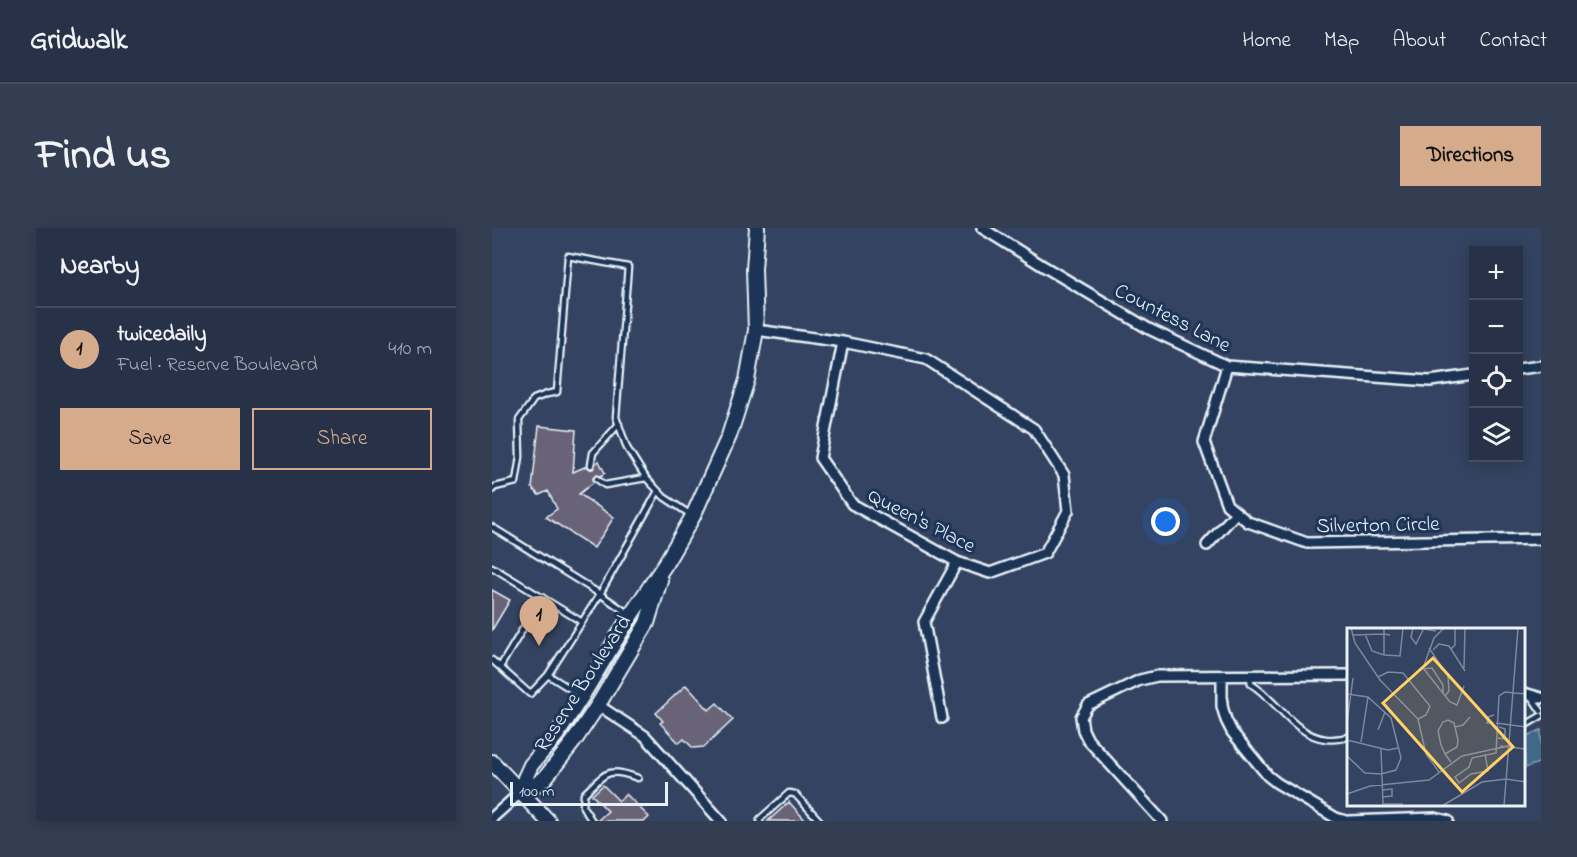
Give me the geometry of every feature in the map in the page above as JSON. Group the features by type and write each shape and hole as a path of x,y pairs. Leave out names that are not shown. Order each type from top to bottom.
{"street":[{"name":"Reserve Boulevard","path":"521,792 531,765 558,733 664,566 693,516 729,436 747,380 756,330 754,269 757,228"},
{"name":"Countess Lane","path":"982,228 1149,329 1227,366 1430,381 1469,376"},
{"name":"Queen's Place","path":"756,330 843,342 926,359 1034,429 1064,475 1068,512 1045,553 990,573 957,562 852,504 820,458 843,342"},
{"path":"1207,545 1236,513 1227,505 1204,442 1227,366"},
{"path":"1523,368 1541,366"},
{"name":"Silverton Circle","path":"1236,513 1248,522 1307,543 1541,538"},
{"path":"942,718 924,622 957,562"},
{"name":"Reserve Boulevard","path":"521,792 545,778 598,705 647,623 664,566"},
{"path":"1162,821 1088,740 1083,730 1081,717 1088,705 1140,680 1157,676 1347,675"},
{"path":"1222,676 1222,705 1232,732 1268,776 1277,783 1336,819 1347,821 1435,818 1448,821"},
{"path":"1527,694 1541,698"},
{"path":"582,696 645,736 721,821"},
{"path":"492,762 548,821"},
{"path":"492,818 521,792"}],"lane":[{"path":"492,490 495,487 516,482 520,457 519,420 534,399 557,392 568,256 628,267 616,417 627,448 646,478 664,497 693,516"},
{"path":"591,465 592,453 619,424"},
{"path":"597,479 605,485 646,478"},
{"path":"492,660 530,694 548,675 600,594 658,491"},
{"path":"492,527 631,615"},
{"path":"492,567 582,622"},
{"path":"500,667 542,597"},
{"path":"548,675 582,696"},
{"path":"1250,676 1251,684 1262,691 1306,733 1326,739 1347,737"},
{"path":"1527,694 1541,711"},
{"path":"1526,725 1541,716"},
{"path":"591,820 584,807 584,794 604,774 620,772 638,778"},
{"path":"760,821 789,793 795,794 820,821"}],"water":[{"path":"1541,730 1541,762 1526,768 1526,737"}],"building":[{"path":"539,426 576,430 573,472 587,466 593,469 599,461 605,473 601,476 594,476 594,482 579,494 614,517 594,548 546,517 557,509 548,491 539,495 532,488"},
{"path":"492,590 510,600 492,630"},
{"path":"686,685 709,710 717,703 733,720 704,747 693,748 684,739 679,743 660,723 663,721 656,713"},
{"path":"603,785 619,801 626,794 649,817 645,821 597,821 608,811 592,795"},
{"path":"789,802 806,821 768,821"}],"place":[{"name":"twicedaily","path":"539,646"}]}
